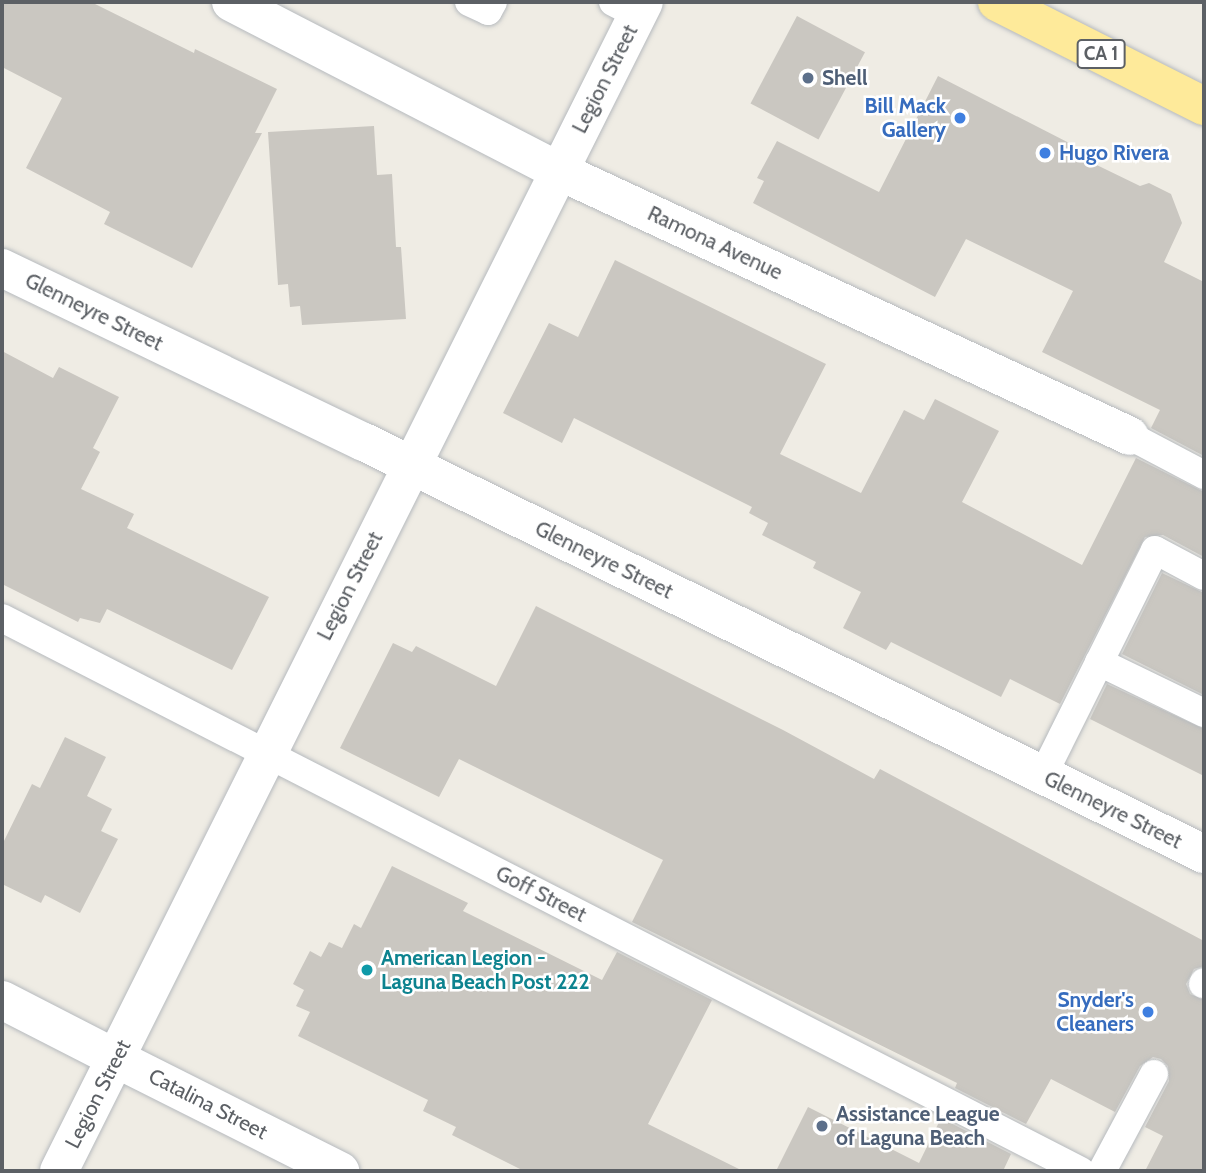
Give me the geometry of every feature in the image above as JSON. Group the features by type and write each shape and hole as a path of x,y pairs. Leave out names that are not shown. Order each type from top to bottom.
{"highway":[{"name":"CA 1","path":"1014,6 1204,106"}],"street":[{"name":"Ramona Avenue","path":"231,2 559,171 1130,436"},
{"name":"Legion Street","path":"59,1171 559,171 632,6"},
{"name":"Glenneyre Street","path":"2,268 1204,854"},
{"name":"Catalina Street","path":"2,1000 340,1171"}],"lane":[{"path":"469,2 488,11 493,2"},
{"name":"Ramona Avenue","path":"1130,436 1204,475"},
{"path":"1043,775 1155,550 1204,576"},
{"name":"Goff Street","path":"2,618 1081,1171"},
{"path":"1099,662 1204,713"},
{"path":"1102,1171 1154,1074"}],"building":[{"path":"2,2 91,2 194,53 195,49 277,89 255,133 262,133 192,268 104,224 110,212 26,168 62,98 2,67"},
{"name":"Shell","path":"797,16 865,52 819,140 751,103"},
{"path":"938,76 1075,146 1072,153 1140,186 1149,183 1171,194 1182,223 1164,262 1204,282 1204,456 1151,428 1160,410 1042,352 1073,291 966,239 935,297 753,203 764,181 757,178 777,141 879,192"},
{"path":"374,126 377,175 392,174 396,247 401,247 406,319 302,325 300,306 290,307 288,284 278,285 268,132"},
{"path":"615,260 826,364 780,454 861,493 904,410 924,420 935,399 999,431 962,502 1082,565 1136,458 1204,492 1204,557 1163,535 1145,537 1060,704 1010,679 1001,697 891,642 886,650 843,628 861,592 813,568 816,562 762,535 768,523 749,513 752,507 574,418 562,443 503,413 549,323 578,337"},
{"path":"2,351 53,378 59,367 119,397 93,448 100,452 81,489 134,514 127,528 269,597 232,670 107,609 100,623 80,618 78,622 2,584"},
{"path":"1162,573 1204,593 1204,695 1122,654"},
{"path":"536,606 783,730 874,779 880,769 1204,941 1204,966 1194,969 1186,984 1190,994 1204,1000 1204,1171 1145,1171 1163,1136 1145,1127 1169,1081 1168,1066 1161,1059 1153,1057 1140,1066 1115,1112 1051,1079 1026,1124 955,1088 957,1083 632,922 663,860 459,759 439,797 340,748 393,643 412,652 416,646 496,686"},
{"path":"1107,684 1204,729 1204,776 1090,719"},
{"path":"65,737 106,757 87,796 112,809 101,831 118,839 80,913 45,895 41,903 2,884 2,845 32,784 40,788"},
{"path":"392,866 468,903 463,911 602,980 617,952 712,1000 648,1124 743,1171 524,1171 452,1135 456,1127 423,1111 428,1100 298,1036 310,1012 296,1006 304,990 293,984 310,951 321,957 329,942 342,948 354,924 361,928"},
{"path":"808,1107 919,1163 941,1118 1011,1154 1003,1171 776,1171"}],"place":[{"name":"Shell","path":"808,78"},
{"name":"Bill Mack Gallery","path":"960,118"},
{"name":"Hugo Rivera","path":"1045,153"},
{"name":"American Legion - Laguna Beach Post 222","path":"367,970"},
{"name":"Snyder's Cleaners","path":"1148,1012"},
{"name":"Assistance League of Laguna Beach","path":"822,1126"}]}
